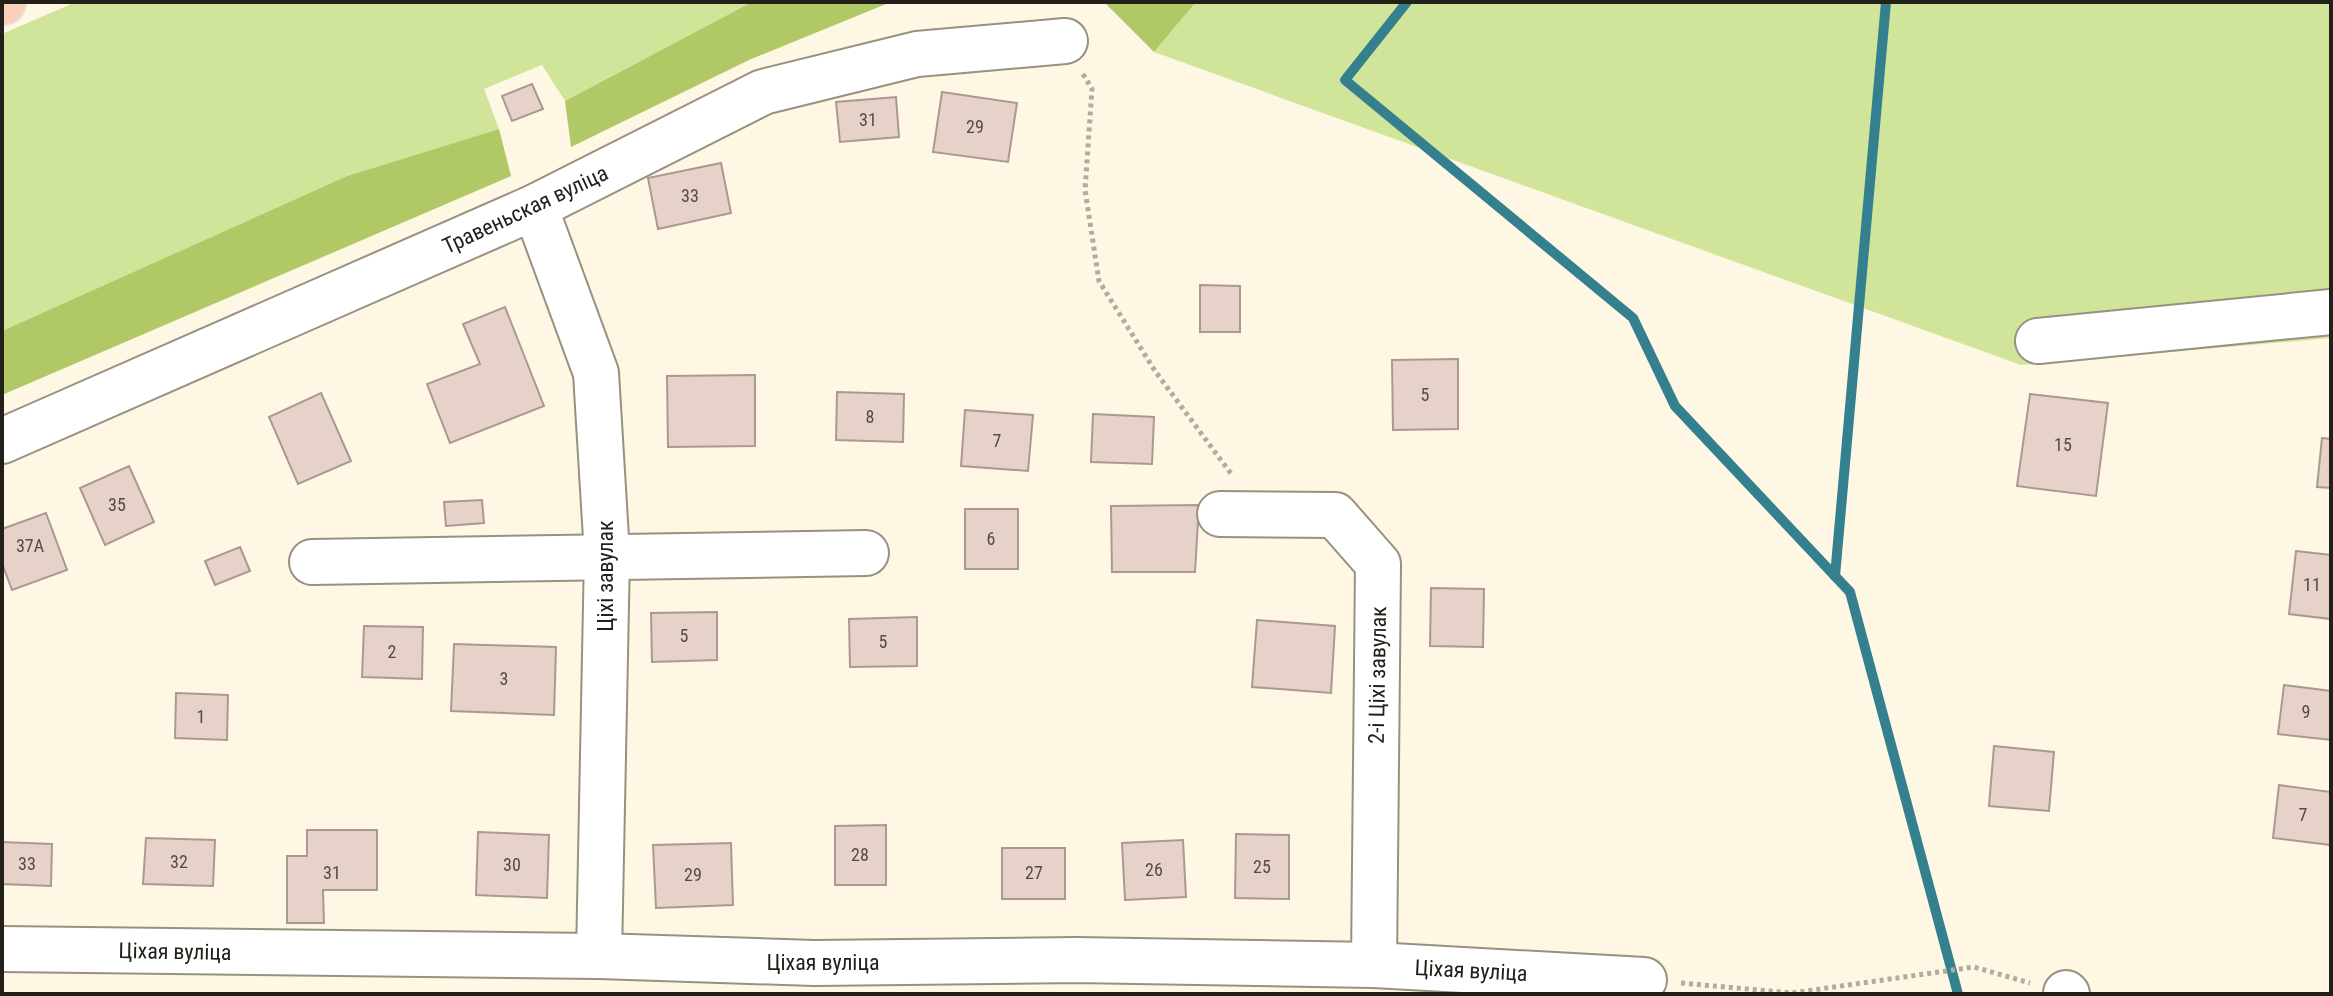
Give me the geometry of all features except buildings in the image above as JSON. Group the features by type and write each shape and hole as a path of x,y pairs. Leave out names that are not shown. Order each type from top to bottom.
{"street":[{"name":"Травеньская вуліца","path":"2,441 535,207 763,92 917,54 1065,41"},
{"name":"Ціхі завулак","path":"535,207 596,373 607,555 599,956"},
{"path":"2038,341 2331,312"},
{"name":"2-і Ціхі завулак","path":"1241,514 1335,515 1378,564 1374,965"},
{"path":"312,562 866,553"},
{"name":"Ціхая вуліца","path":"2,949 599,956 814,963 1076,960 1374,965 1644,980"}],"path":[{"path":"1065,41 1092,89 1085,190 1099,281 1241,514"},
{"path":"1644,980 1792,993 1974,967 2067,993"}],"green space":[{"path":"76,2 752,2 565,101 542,65 484,89 499,129 347,176 2,331 2,34"},
{"path":"752,2 891,2 749,60 571,147 565,101"},
{"path":"1104,2 1196,2 1154,52"},
{"path":"1196,2 2331,2 2331,338 2021,365 1154,52"},
{"path":"499,129 511,176 2,395 2,331 347,176"}],"waterway":[{"path":"1407,2 1345,80 1633,318 1675,406 1850,592 1958,994"},
{"path":"1835,576 1886,2"}]}
